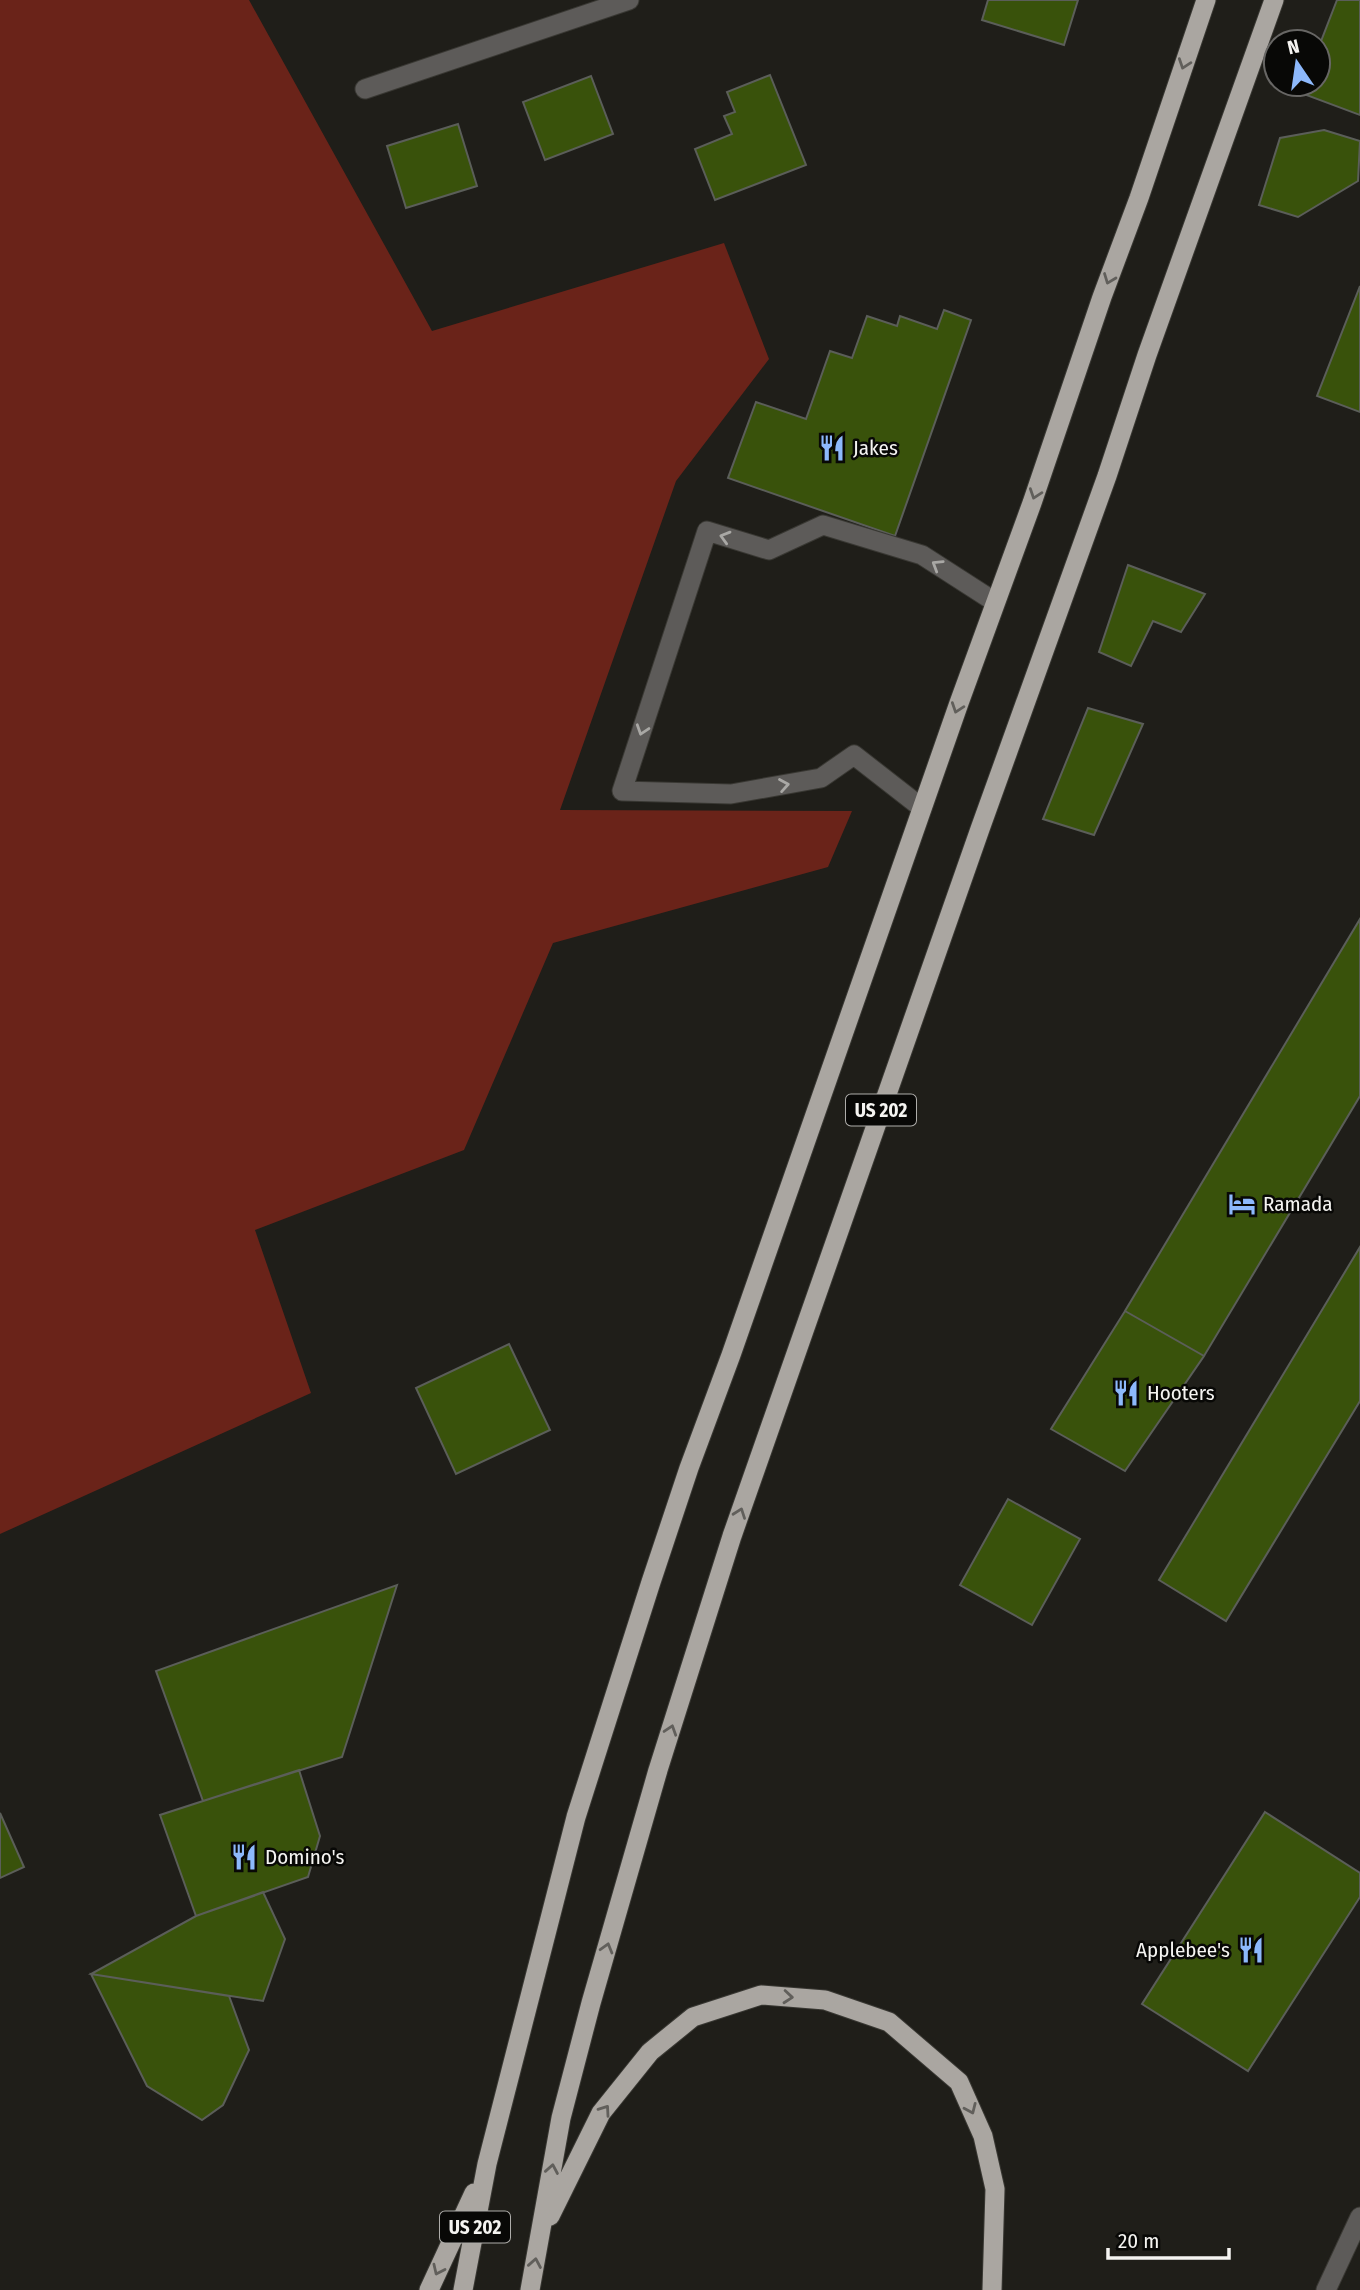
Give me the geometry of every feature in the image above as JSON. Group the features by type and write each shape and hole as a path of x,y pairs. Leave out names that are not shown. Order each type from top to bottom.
{"highway":[{"name":"US 202","path":"463,2290 487,2164 576,1817 651,1582 1139,198 1206,0"},
{"name":"US 202","path":"530,2290 561,2118 591,2003 658,1770 732,1536 1274,0"},
{"path":"540,2236 601,2113 650,2052 693,2017 761,1995 825,2000 889,2022 960,2082 983,2136 995,2189 992,2290"},
{"path":"429,2290 487,2164"}],"street":[{"path":"365,89 629,0"},
{"path":"922,808 855,755 821,778 731,794 622,792 708,531 769,550 823,525 922,555 995,602"},
{"path":"1326,2290 1360,2217"}],"shaded area":[{"path":"0,0 249,0 432,331 724,243 769,359 676,481 560,810 852,811 828,867 553,943 464,1150 255,1230 311,1393 0,1534"}],"building":[{"path":"988,0 1078,0 1064,45 982,20"},
{"path":"1337,0 1360,0 1360,115 1314,98 1332,98 1332,28 1326,28"},
{"path":"770,75 806,165 715,200 695,149 732,134 724,116 735,112 727,92"},
{"path":"591,76 613,134 545,160 523,102"},
{"path":"458,124 477,186 406,208 387,146"},
{"path":"1324,130 1360,141 1358,181 1298,217 1259,205 1280,138"},
{"path":"1360,286 1360,412 1317,396"},
{"name":"Jakes","path":"944,310 971,320 895,536 728,478 756,402 806,419 830,351 852,358 867,316 897,326 900,316 937,329"},
{"path":"1128,565 1205,594 1181,632 1153,621 1131,666 1099,652"},
{"path":"1088,708 1143,724 1094,835 1043,819"},
{"name":"Ramada","path":"1360,919 1360,1096 1204,1356 1125,1311"},
{"name":"Ramada","path":"1360,1247 1360,1401 1226,1621 1159,1580"},
{"name":"Hooters","path":"1125,1311 1204,1356 1125,1471 1051,1429"},
{"path":"509,1344 550,1430 456,1474 416,1388"},
{"path":"1008,1499 1080,1539 1032,1625 960,1585"},
{"path":"397,1585 342,1757 203,1801 156,1671"},
{"name":"Domino's","path":"299,1770 320,1836 308,1877 196,1916 160,1815"},
{"name":"Applebee's","path":"1265,1812 1360,1873 1360,1897 1248,2071 1142,2004"},
{"path":"0,1813 24,1867 0,1878"},
{"path":"263,1892 285,1939 263,2001 91,1974 196,1916"},
{"path":"91,1974 229,1996 249,2050 223,2105 202,2120 147,2086"}],"place":[{"name":"Jakes","path":"832,448"},
{"name":"Ramada","path":"1242,1204"},
{"name":"Hooters","path":"1126,1393"},
{"name":"Domino's","path":"244,1857"},
{"name":"Applebee's","path":"1251,1950"}]}
